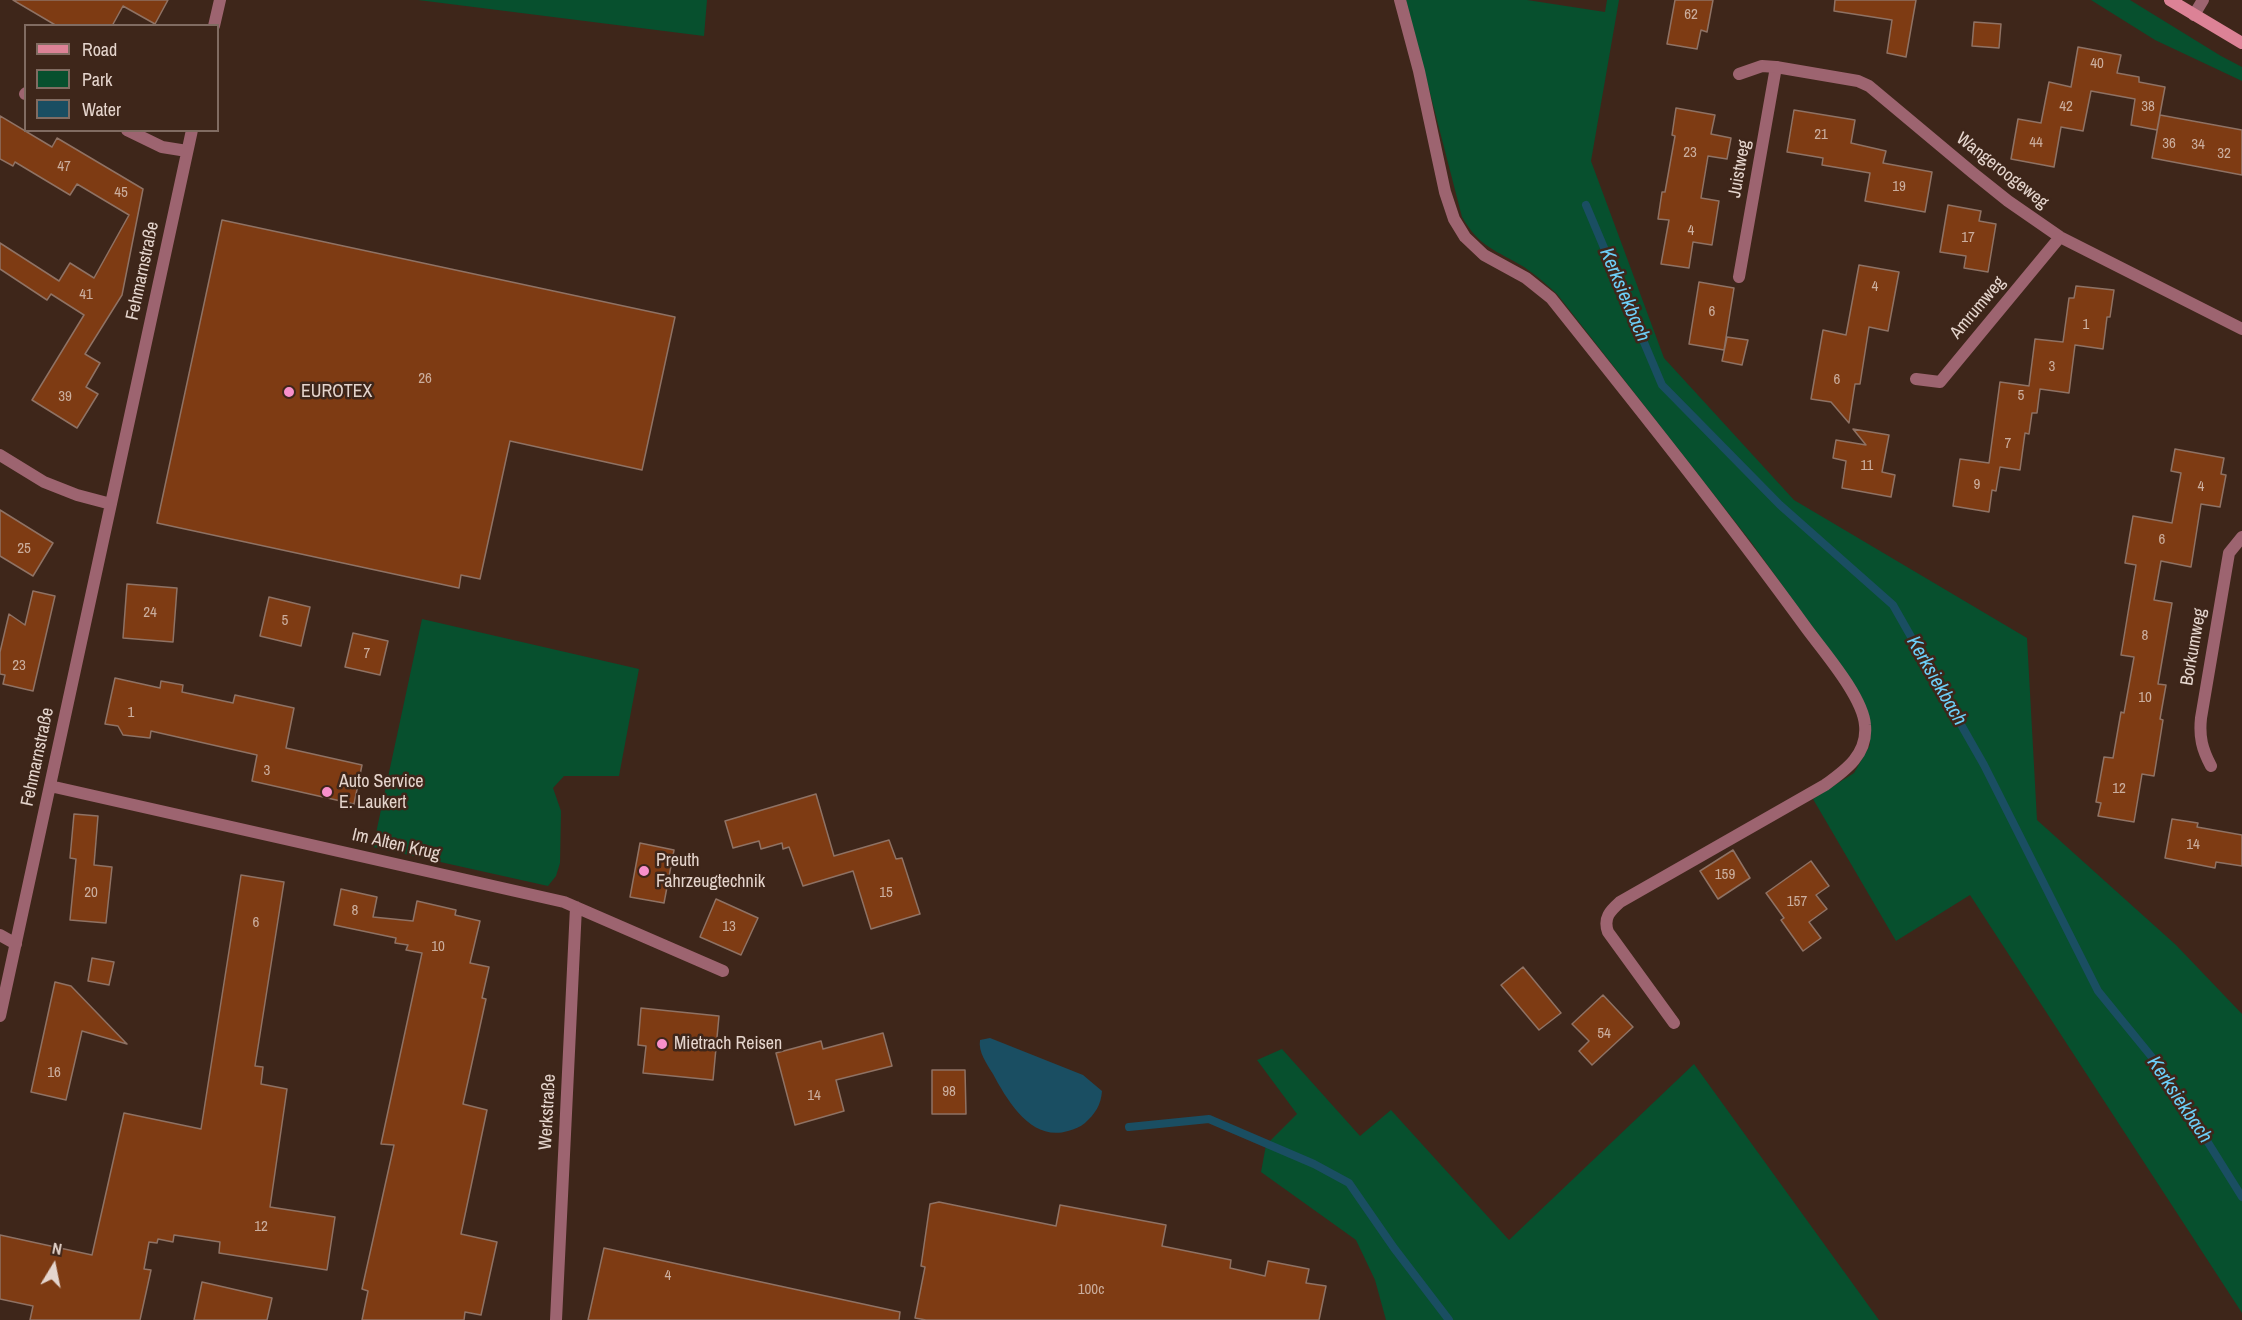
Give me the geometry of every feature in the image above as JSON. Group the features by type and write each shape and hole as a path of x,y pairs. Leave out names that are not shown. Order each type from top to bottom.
{"main road":[{"path":"2170,0 2242,42"}],"street":[{"path":"214,24 220,0"},
{"path":"1401,0 1445,192 1454,219 1465,237 1484,255 1526,278 1551,298 1747,545 1842,677 1860,705 1866,724 1861,752 1849,768 1825,785 1620,902 1611,910 1606,918 1605,926 1608,932 1674,1023"},
{"path":"2194,15 2203,0"},
{"name":"Wangeroogeweg","path":"1739,74 1762,66 1776,67 1858,81 1869,86 1999,194 2060,237 2242,329"},
{"name":"Juistweg","path":"1739,277 1776,67"},
{"path":"131,132 162,147 187,151"},
{"name":"Fehmarnstraße","path":"0,1017 192,132"},
{"name":"Amrumweg","path":"1916,379 1940,382 2060,237"},
{"path":"0,455 44,482 77,495 111,504"},
{"name":"Borkumweg","path":"2211,766 2202,749 2199,735 2200,718 2229,553 2242,537"},
{"name":"Im Alten Krug","path":"50,786 509,889 576,907 723,971"},
{"name":"Werkstraße","path":"556,1320 576,907"},
{"path":"0,935 16,944"}],"green space":[{"path":"418,0 707,0 704,36"},
{"path":"1406,0 1527,0 1605,12 1607,0 1619,0 1591,161 1664,358 1794,500 2027,638 2037,820 2176,945 2242,1014 2242,1313 1970,895 1896,941 1813,799 1854,773 1870,745 1869,722 1840,665 1751,542 1557,294 1528,270 1482,242 1462,217"},
{"path":"2091,0 2130,0 2242,67 2242,81 2155,40"},
{"path":"422,619 639,669 619,776 564,776 553,788 561,811 560,863 556,876 548,886 373,847"},
{"path":"1282,1049 1360,1136 1391,1110 1509,1240 1694,1064 1879,1320 1386,1320 1375,1280 1356,1240 1261,1172 1266,1145 1297,1114 1257,1060"}],"water":[{"path":"990,1038 1083,1075 1102,1091 1095,1113 1077,1128 1068,1131 1055,1133 1043,1131 1032,1125 1006,1096 984,1058 980,1049 980,1040"}],"building":[{"path":"13,0 168,0 155,24 123,6 113,24 54,24"},
{"path":"1675,0 1713,0 1707,32 1701,30 1697,49 1667,44"},
{"path":"1835,0 1916,0 1906,57 1887,53 1892,20 1834,11"},
{"path":"1974,22 2001,24 1999,48 1972,46"},
{"path":"2078,47 2121,55 2117,73 2139,77 2139,82 2165,87 2157,130 2131,125 2135,99 2091,91 2083,131 2061,127 2054,167 2011,159 2018,119 2041,123 2049,82 2071,87"},
{"path":"1676,108 1715,115 1711,134 1731,138 1727,159 1708,156 1701,198 1719,201 1712,245 1693,242 1689,268 1661,264 1669,220 1658,219 1675,136 1672,135"},
{"path":"1794,110 1855,120 1851,143 1886,151 1883,163 1932,172 1925,212 1865,201 1870,173 1822,165 1823,158 1787,152"},
{"path":"2160,115 2242,130 2242,175 2152,158"},
{"path":"0,116 52,147 57,138 143,189 122,295 85,354 100,363 86,387 98,394 77,428 32,400 84,315 51,294 47,300 0,269 0,243 59,281 70,263 94,278 129,215 77,184 70,195 15,162 13,166 0,159"},
{"path":"1948,205 1981,211 1979,221 1996,224 1988,272 1964,268 1966,256 1940,252"},
{"path":"222,220 675,317 642,470 510,441 480,579 461,575 459,588 157,523"},
{"path":"1859,265 1899,272 1888,331 1869,327 1860,384 1855,384 1849,423 1831,402 1811,399 1823,330 1846,335"},
{"path":"1699,282 1734,288 1724,350 1689,344"},
{"path":"2076,286 2114,290 2110,317 2107,317 2103,349 2075,345 2069,393 2040,389 2037,413 2032,413 2029,434 2025,433 2020,470 2000,467 1996,491 1992,490 1989,512 1953,506 1960,459 1989,463 2000,382 2029,386 2035,339 2063,342 2069,298 2074,298"},
{"path":"1727,337 1748,340 1742,365 1722,361"},
{"path":"1853,429 1889,435 1882,472 1895,475 1891,497 1842,488 1846,461 1833,458 1836,440 1866,445"},
{"path":"2175,449 2224,458 2221,474 2226,475 2220,507 2201,504 2191,567 2161,561 2154,600 2172,603 2158,684 2166,685 2160,719 2163,720 2154,776 2142,774 2134,822 2098,816 2101,803 2096,802 2104,757 2113,758 2134,657 2121,655 2136,565 2125,563 2133,516 2172,523 2181,473 2171,471"},
{"path":"0,510 53,543 33,576 0,556"},
{"path":"127,584 177,588 173,642 123,638"},
{"path":"33,591 55,596 33,691 3,684 5,675 0,674 0,652 9,614 25,625"},
{"path":"269,597 310,607 301,646 260,636"},
{"path":"353,633 388,641 380,675 345,667"},
{"path":"115,678 160,688 161,681 183,685 182,692 233,703 235,695 294,708 286,748 362,765 354,804 252,781 257,755 151,731 150,738 123,735 118,726 105,724"},
{"path":"816,794 834,856 889,840 896,859 902,858 920,914 871,929 853,871 803,886 789,847 783,849 782,843 761,849 759,841 733,848 725,821"},
{"path":"74,814 98,816 94,865 112,867 106,923 70,920 76,859 70,858"},
{"path":"2172,819 2198,823 2197,827 2242,835 2242,866 2216,862 2215,868 2165,858"},
{"path":"640,843 674,850 664,903 630,897"},
{"path":"1733,850 1750,878 1718,899 1700,871"},
{"path":"1811,861 1829,886 1816,895 1827,909 1809,922 1821,938 1803,951 1781,920 1784,918 1766,893"},
{"path":"241,875 284,882 255,1066 263,1067 261,1084 287,1089 270,1207 335,1217 327,1270 219,1253 220,1242 174,1235 173,1242 158,1239 157,1243 149,1242 144,1269 151,1270 140,1320 30,1320 33,1306 0,1299 0,1235 92,1255 124,1113 201,1129"},
{"path":"341,889 377,897 373,917 413,921 417,901 456,910 455,915 480,921 470,963 489,967 482,998 486,999 463,1104 487,1110 461,1234 497,1242 481,1315 465,1312 464,1320 362,1320 368,1291 362,1289 394,1145 381,1144 422,953 406,950 408,945 395,943 396,938 334,925"},
{"path":"716,899 758,918 741,955 700,937"},
{"path":"92,958 114,962 109,985 88,981"},
{"path":"1523,967 1561,1013 1539,1030 1501,985"},
{"path":"55,982 71,986 127,1044 82,1031 66,1100 31,1092"},
{"path":"1603,995 1633,1027 1592,1065 1579,1051 1589,1041 1572,1024"},
{"path":"641,1008 719,1016 713,1080 643,1073 646,1046 638,1045"},
{"path":"883,1033 892,1066 836,1080 844,1111 795,1125 776,1053 821,1041 823,1049"},
{"path":"932,1070 965,1070 966,1114 932,1114"},
{"path":"939,1202 1056,1226 1060,1205 1166,1225 1162,1246 1231,1260 1230,1268 1265,1276 1268,1261 1309,1269 1306,1283 1326,1286 1319,1320 926,1320 915,1318 925,1267 921,1266 930,1204"},
{"path":"604,1248 900,1312 899,1320 588,1320"},
{"path":"202,1282 272,1298 267,1320 194,1320"}],"waterway":[{"name":"Kerksiekbach","path":"1586,205 1662,385 1780,505 1893,605 1984,765 2098,991 2164,1072 2242,1197"},
{"path":"1129,1127 1209,1119 1314,1164 1349,1183 1394,1248 1449,1320"}],"place":[{"name":"EUROTEX","path":"289,392"},
{"name":"Auto Service E. Laukert","path":"327,792"},
{"name":"Preuth Fahrzeugtechnik","path":"644,871"},
{"name":"Mietrach Reisen","path":"662,1044"}]}
